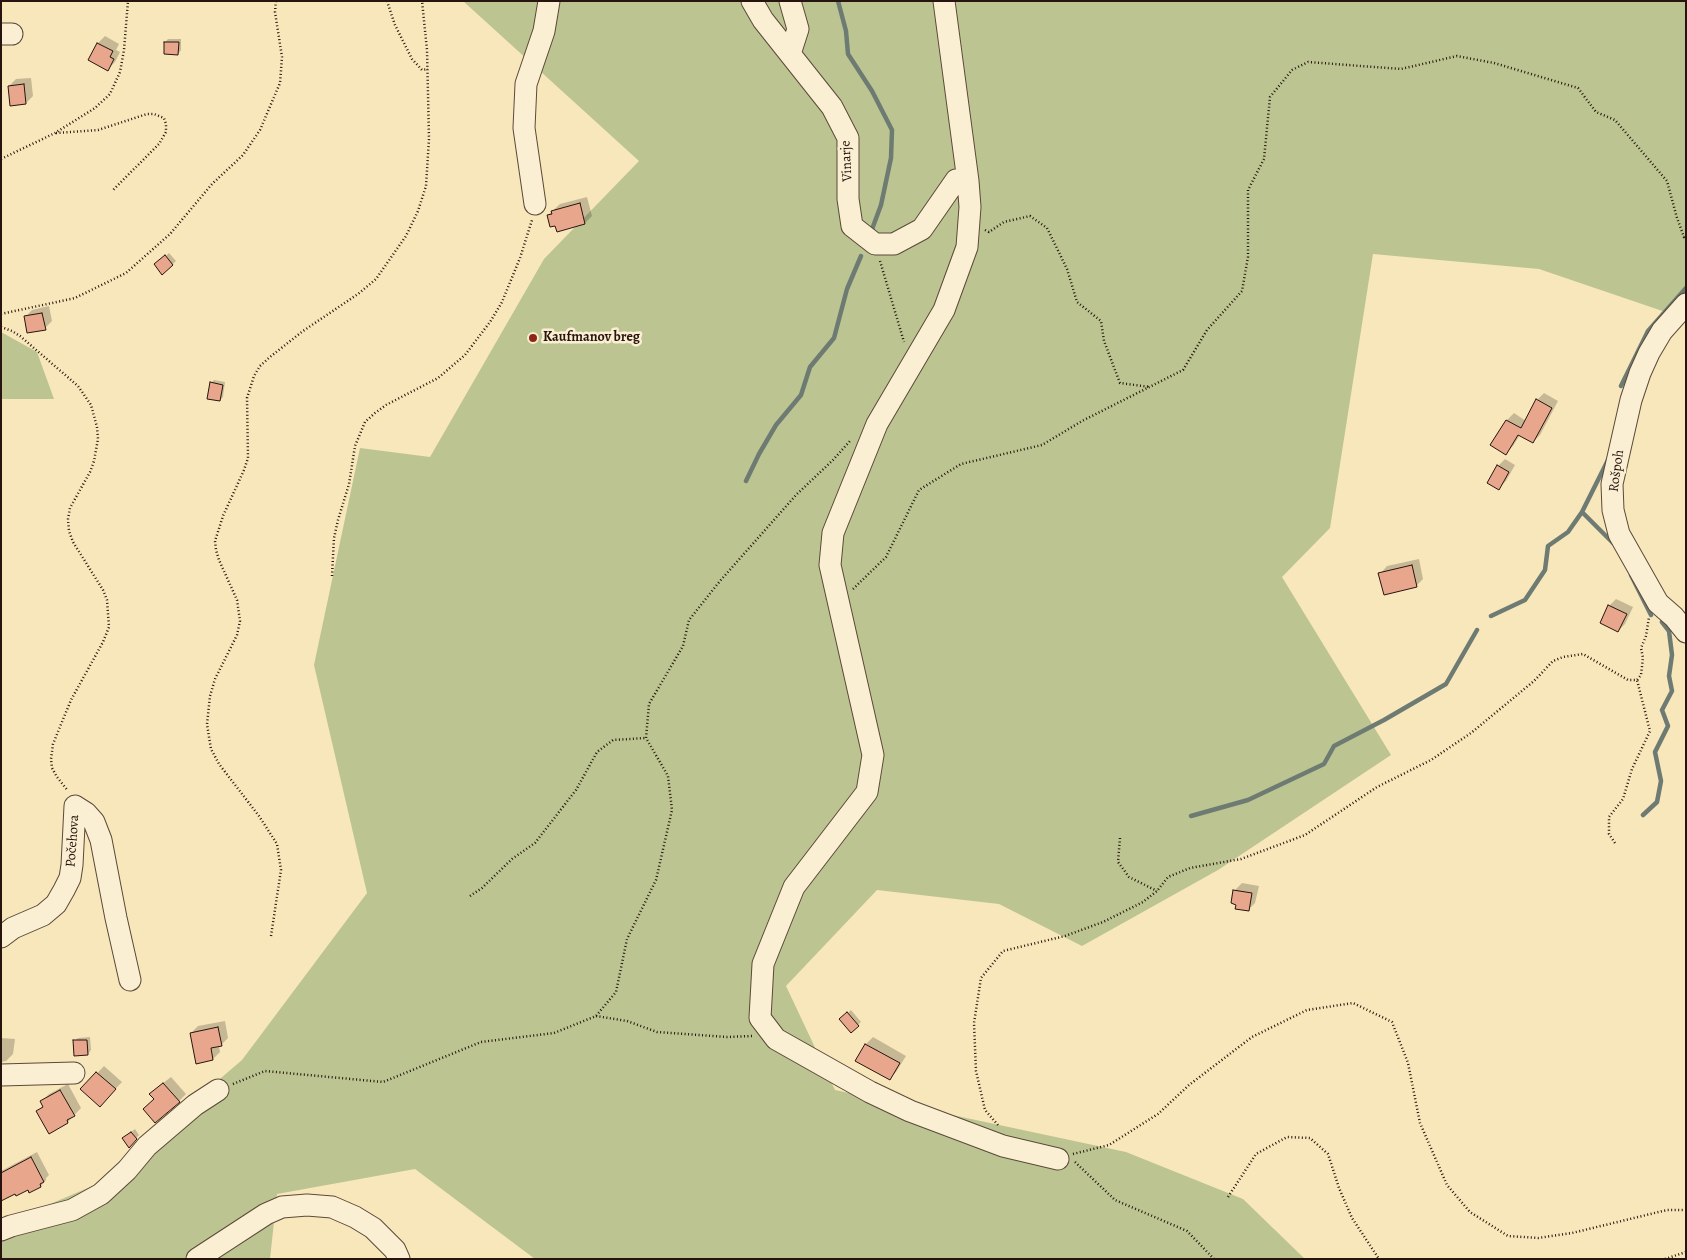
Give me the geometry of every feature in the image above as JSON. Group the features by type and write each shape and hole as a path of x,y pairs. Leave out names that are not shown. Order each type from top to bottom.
{"street":[{"path":"535,204 524,128 526,84 544,31 549,1"},
{"name":"Vinarje","path":"752,1 832,108 848,138 848,199 852,226 875,244"},
{"path":"790,1 798,29 790,54"},
{"path":"944,1 968,181 970,207 967,246 944,310 876,424 833,533 830,565 873,755 867,792 794,887 764,964 760,1018 776,1039 870,1092 910,1111 1003,1146 1067,1159"},
{"path":"875,244 894,244 922,229 956,180 968,181"},
{"name":"Rošpoh","path":"1686,304 1662,331 1640,373 1630,400 1612,484 1613,510 1619,534 1658,603 1674,617 1686,632"},
{"name":"Počehova","path":"1,937 13,928 43,914 56,904 64,890 70,878 72,865 75,806"},
{"name":"Počehova","path":"75,806 94,822 101,840 130,980"},
{"path":"1,1075 74,1073"},
{"path":"1,1230 72,1210 101,1194 127,1170 147,1146 195,1105 218,1090"},
{"path":"197,1259 266,1214 282,1207 307,1205 332,1207 355,1217 373,1228 395,1250 399,1259"}],"path":[{"path":"1,159 55,133 95,108 114,89 120,72 124,50 128,1"},
{"path":"1,314 75,298 126,273 170,234 212,184 243,155 260,130 280,83 282,57 276,1"},
{"path":"386,1 395,25 412,59 422,70 428,69"},
{"path":"271,936 281,870 277,844 259,816 218,764 211,749 207,724 210,696 215,679 237,635 240,621 237,600 219,560 216,541 224,516 248,458 247,398 254,376 260,366 303,331 358,294 376,279 406,236 418,211 426,186 429,139 428,69 422,1"},
{"path":"839,603 886,557 919,490 961,464 1042,445 1082,422 1183,370 1206,330 1242,291 1248,257 1248,190 1264,159 1270,97 1292,70 1308,62 1401,69 1457,56 1494,63 1578,88 1596,112 1615,120 1667,181 1676,218 1684,237 1686,236"},
{"path":"55,133 98,130 147,114 154,114 164,118 166,132 159,144 112,191"},
{"path":"332,576 334,538 349,484 356,446 365,422 386,405 438,378 465,355 478,340 502,302 527,238 535,204"},
{"path":"970,207 976,224 989,232 1004,222 1030,216 1047,228 1067,269 1077,302 1101,320 1104,341 1120,383 1152,387"},
{"path":"875,244 911,365"},
{"path":"1,327 20,336 78,386 91,405 97,427 98,438 94,461 70,508 68,519 69,531 73,542 103,590 107,600 109,627 104,642 61,723 53,744 51,759 52,768 70,794 75,806"},
{"path":"218,1090 265,1071 382,1082 481,1042 554,1034 596,1016 616,992 627,939 656,880 672,810 668,776 646,738 649,704 683,646 689,620 720,581 796,495 833,460 855,435 876,424"},
{"path":"1637,680 1641,675 1641,648 1646,636 1648,618 1658,603"},
{"path":"1001,1129 985,1110 976,1071 974,1023 981,978 1003,951 1065,936 1103,922 1143,902 1157,891 1168,877 1190,868 1241,859 1305,834 1377,787 1431,760 1471,733 1534,681 1553,661 1575,654 1583,654 1628,680 1637,680"},
{"path":"1615,843 1609,834 1609,818 1623,799 1632,769 1650,731 1637,680"},
{"path":"470,896 512,859 535,844 576,790 597,752 613,740 646,738"},
{"path":"1120,838 1118,862 1129,877 1157,891"},
{"path":"1067,1159 1109,1145 1158,1114 1189,1086 1252,1037 1307,1010 1353,1003 1392,1022 1408,1064 1420,1123 1447,1185 1470,1212 1508,1236 1538,1238 1572,1233 1668,1210 1686,1210"},
{"path":"596,1016 626,1021 657,1032 776,1039"},
{"path":"1228,1197 1256,1154 1286,1137 1310,1138 1328,1154 1338,1188 1352,1218 1379,1259"},
{"path":"1067,1159 1115,1200 1187,1231 1214,1259"},
{"path":"1665,1259 1686,1252"}],"green space":[{"path":"463,1 1686,1 1686,319 1539,269 1373,254 1330,528 1282,577 1391,755 1218,870 1082,946 999,904 877,890 786,986 835,1090 1126,1152 1243,1199 1305,1259 535,1259 415,1169 277,1194 270,1259 1,1259 1,1225 97,1184 242,1060 367,893 314,665 360,448 430,457 544,259 639,161"},
{"path":"1,332 37,352 54,399 1,399"}],"building":[{"path":"164,42 179,42 178,55 164,54"},
{"path":"97,43 113,51 110,57 114,59 108,71 88,60"},
{"path":"24,84 26,104 10,106 8,86"},
{"path":"580,203 585,224 557,232 555,226 550,227 547,215 552,214 551,211"},
{"path":"165,255 173,265 162,275 154,264"},
{"path":"42,313 46,330 27,333 24,316"},
{"path":"210,382 223,385 220,401 207,399"},
{"path":"1536,399 1552,408 1533,443 1518,435 1506,455 1490,445 1506,420 1521,428"},
{"path":"1497,465 1509,472 1499,490 1487,483"},
{"path":"1412,565 1417,587 1384,595 1378,573"},
{"path":"1608,605 1627,614 1618,632 1600,623"},
{"path":"1233,890 1252,893 1249,911 1235,909 1236,905 1231,903"},
{"path":"847,1012 859,1026 851,1033 839,1019"},
{"path":"218,1027 222,1046 211,1048 213,1060 196,1064 190,1033"},
{"path":"73,1040 87,1040 88,1055 74,1056"},
{"path":"865,1044 900,1063 890,1080 855,1061"},
{"path":"96,1072 116,1089 100,1107 80,1089"},
{"path":"163,1083 180,1102 155,1123 143,1109 154,1099 149,1094"},
{"path":"60,1090 75,1116 67,1120 68,1123 49,1134 36,1111 43,1107 40,1101"},
{"path":"131,1132 137,1139 129,1148 122,1138"},
{"path":"31,1157 44,1182 40,1184 41,1187 29,1193 28,1190 16,1196 15,1194 1,1201 1,1173"}],"waterway":[{"path":"838,1 846,31 848,54 872,91 892,130 891,158 881,205 871,232"},
{"path":"746,481 776,425 801,395 810,367 834,338 847,289 861,256"},
{"path":"1621,386 1648,331 1686,288"},
{"path":"1491,616 1525,600 1545,570 1548,546 1568,532 1582,512 1608,460"},
{"path":"1582,512 1613,543"},
{"path":"1631,575 1651,615"},
{"path":"1643,815 1657,802 1661,781 1655,752 1668,726 1662,710 1672,691 1669,676 1672,655 1669,631 1662,622"},
{"path":"1191,816 1248,800 1324,764 1334,746 1446,684 1477,630"}],"place":[{"name":"Kaufmanov breg","path":"533,338"}]}
